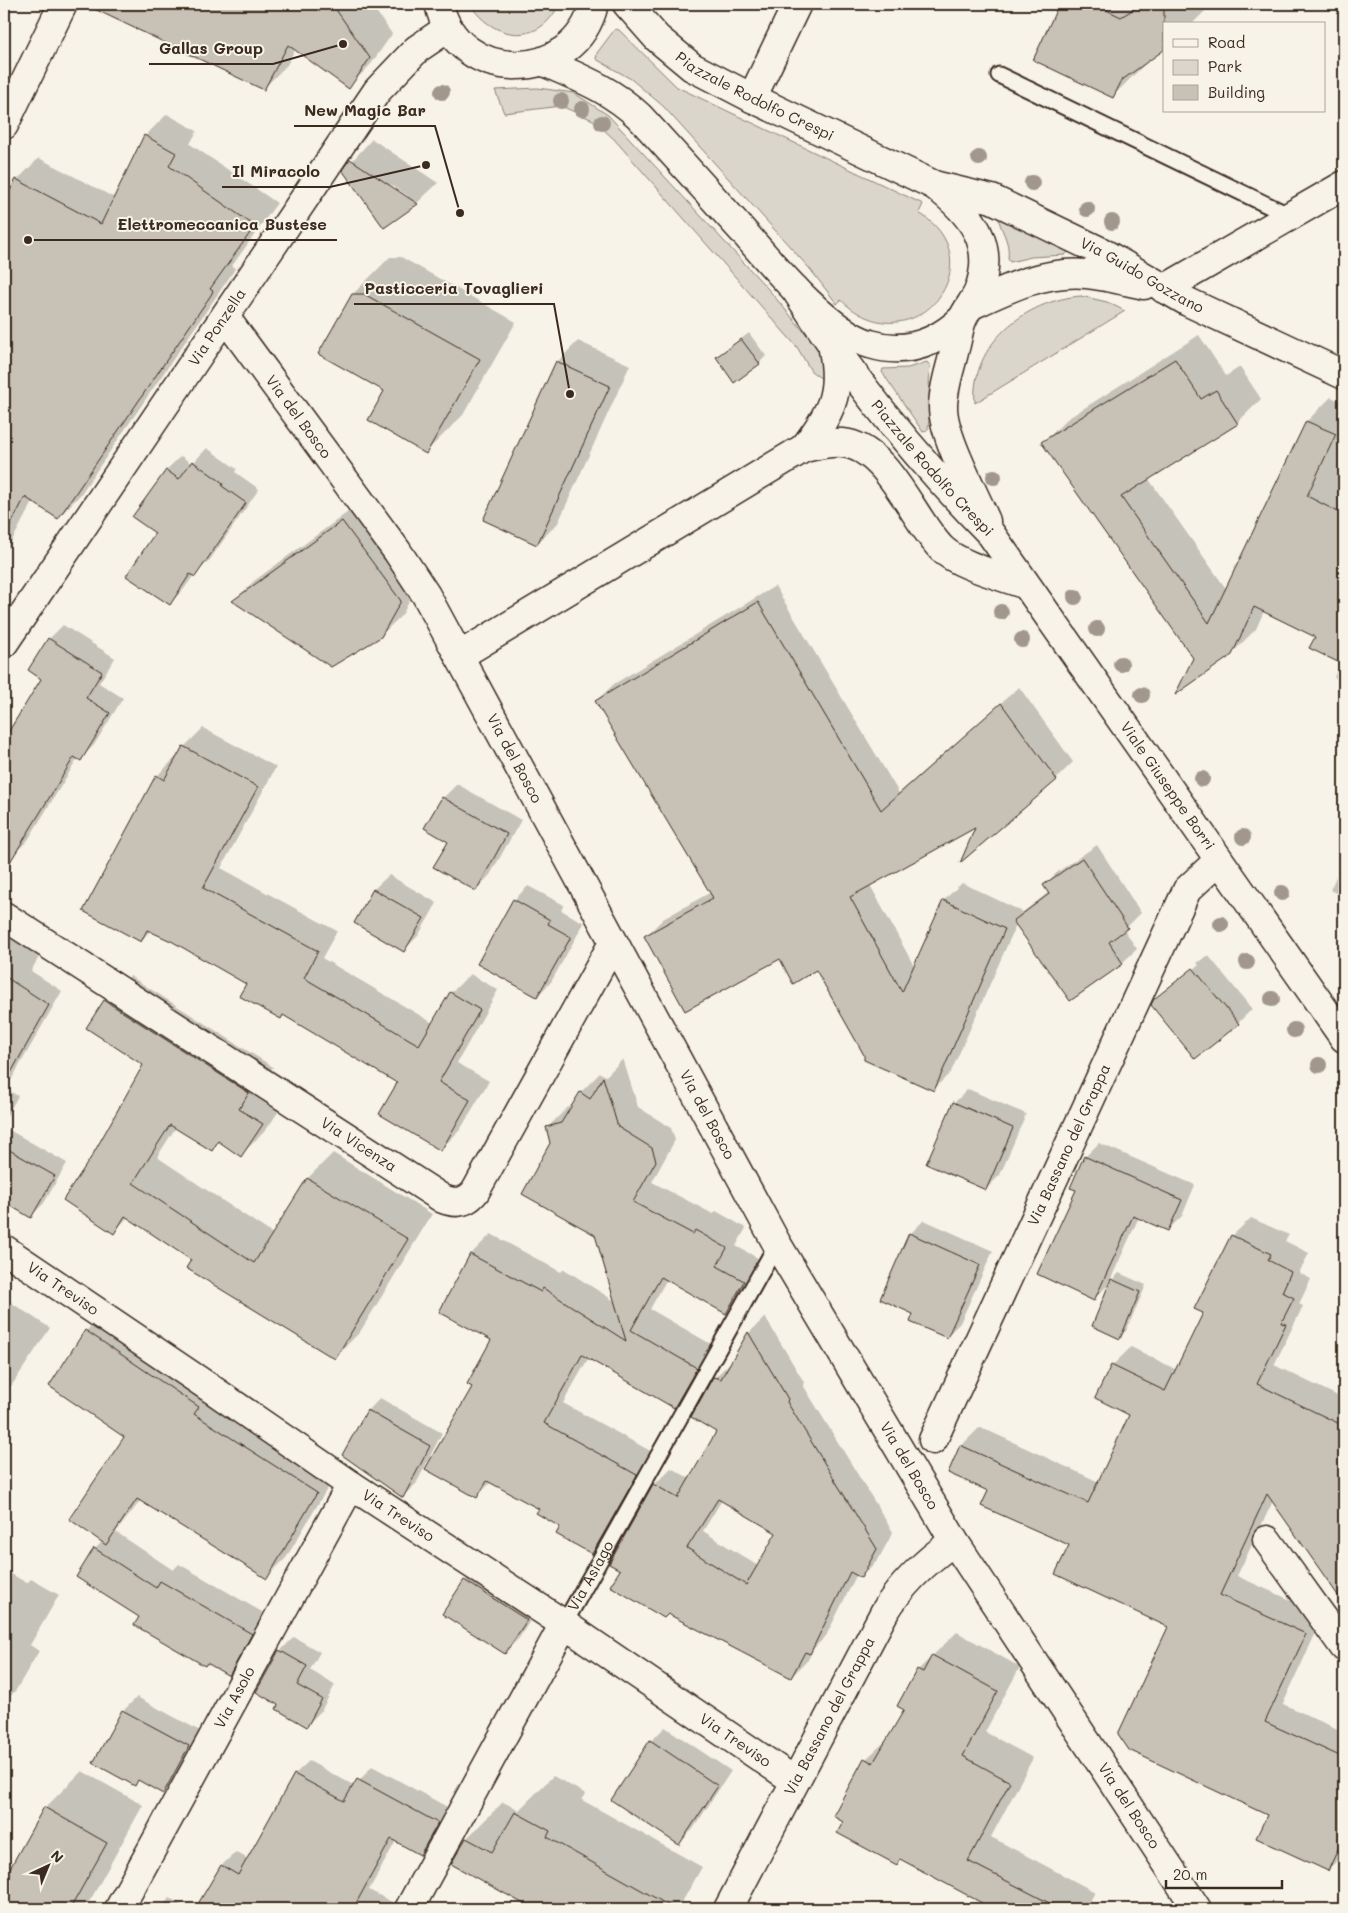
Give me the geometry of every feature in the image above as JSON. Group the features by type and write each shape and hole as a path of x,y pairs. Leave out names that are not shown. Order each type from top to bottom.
{"street":[{"path":"4,126 63,4"},
{"path":"440,12 457,40 482,58 500,65 514,66 544,62 570,44 591,15 594,4"},
{"name":"Piazzale Rodolfo Crespi","path":"627,4 641,21 674,53 692,67 752,98 934,185 952,198 970,218 982,242 984,265 967,311 947,379 944,417 949,438 991,534"},
{"path":"752,98 797,4"},
{"name":"Via Ponzella","path":"4,643 383,83 424,42 440,12"},
{"name":"Piazzale Rodolfo Crespi","path":"544,62 612,93 639,116 795,289 848,334 860,340 879,346 904,348 929,343 950,330 967,311 1031,280 1058,274 1099,276 1164,289"},
{"name":"Via Guido Gozzano","path":"934,185 992,199 1100,251 1164,289 1239,327 1344,376"},
{"path":"1164,289 1344,185"},
{"name":"Piazzale Rodolfo Crespi","path":"795,289 834,350 930,471 991,534"},
{"name":"Via del Bosco","path":"225,316 244,339 402,558 426,595 777,1244 954,1541 1197,1909"},
{"path":"460,656 804,448 824,422 833,401 838,376 834,350"},
{"path":"804,448 843,443 865,451 881,465 942,549 967,563 1026,585"},
{"name":"Viale Giuseppe Borri","path":"991,534 1344,1038"},
{"name":"Via Bassano del Grappa","path":"933,1440 1187,891 1196,879 1219,860"},
{"name":"Via Vicenza","path":"4,916 443,1199 459,1203 465,1201 475,1192 613,943"},
{"name":"Via Treviso","path":"4,1250 351,1485 564,1624 795,1781"},
{"name":"Via Asolo","path":"119,1909 351,1485"},
{"path":"1267,1540 1344,1647"},
{"name":"Via Bassano del Grappa","path":"728,1909 890,1604 926,1561 954,1541"},
{"name":"Via Asiago","path":"409,1909 564,1624"}],"lane":[{"path":"998,75 1290,216"},
{"name":"Via Asiago","path":"564,1624 777,1244"}],"green space":[{"path":"470,4 559,4 551,18 540,27 516,34 503,31 491,25 479,16"},
{"path":"615,29 619,30 677,87 923,204 919,213 941,233 950,257 948,280 937,300 918,315 895,322 868,318 841,300 837,304 810,269 663,106 631,79 596,59 597,53"},
{"path":"538,88 574,93 608,115 768,289 817,347 825,366 826,382 811,371 797,347 614,139 593,120 561,106 504,113 495,90"},
{"path":"999,217 1068,252 1065,255 1031,257 1010,262 1008,259 1008,246"},
{"path":"1081,296 1107,302 1125,311 975,403 976,382 982,362 992,344 1006,329 1022,316 1041,306 1060,299"},
{"path":"927,362 930,366 929,420 927,431 923,432 882,372 883,369 908,368"}],"building":[{"path":"84,4 332,4 370,58 349,89 288,45 264,90"},
{"path":"1059,4 1094,4 1121,17 1142,4 1164,4 1163,51 1122,80 1113,98 1033,60"},
{"path":"144,135 176,153 169,166 255,226 210,289 213,291 211,295 58,519 25,497 4,538 4,202 16,179 101,224"},
{"path":"350,159 418,204 384,228 342,170"},
{"path":"352,294 364,294 480,359 426,454 368,420 384,391 318,354"},
{"path":"741,339 760,364 734,383 716,357"},
{"path":"1175,359 1201,399 1216,390 1238,424 1121,497 1209,623 1306,421 1336,434 1307,496 1344,515 1344,665 1309,648 1315,637 1254,607 1232,655 1175,695 1193,658 1041,442"},
{"path":"556,361 610,386 537,545 483,520"},
{"path":"192,461 223,483 222,486 246,503 195,577 190,574 170,605 126,576 155,533 132,517 166,470 179,479"},
{"path":"342,521 401,601 381,637 331,667 232,601"},
{"path":"758,602 881,810 1001,703 1057,780 960,863 975,828 850,897 902,992 943,900 1005,929 934,1091 864,1060 864,1055 816,970 793,984 780,959 685,1011 644,936 713,898 595,701"},
{"path":"48,638 102,672 86,698 110,713 81,761 74,757 4,872 4,739 41,679 28,670"},
{"path":"183,746 258,787 203,888 318,951 304,978 419,1045 450,992 480,1010 439,1082 470,1100 441,1151 379,1114 397,1083 283,1015 281,1019 239,996 246,984 173,942 147,930 141,942 83,911 156,775 164,780"},
{"path":"442,797 507,834 476,891 433,867 448,842 424,828"},
{"path":"1082,858 1128,928 1109,942 1123,964 1070,1001 1013,921 1049,894 1043,885"},
{"path":"373,889 424,918 404,952 354,923"},
{"path":"513,899 550,920 548,924 571,937 537,997 477,964"},
{"path":"1193,968 1239,1024 1195,1059 1151,1005 1154,999"},
{"path":"4,976 49,1005 4,1085"},
{"path":"104,1000 249,1093 239,1109 263,1124 241,1157 218,1141 212,1151 170,1125 133,1183 254,1263 307,1178 408,1239 335,1359 186,1268 191,1260 125,1216 114,1234 63,1200 92,1156 143,1065 86,1028"},
{"path":"603,1077 618,1127 652,1148 656,1161 633,1202 693,1234 695,1230 727,1248 717,1266 744,1281 726,1314 661,1277 631,1330 697,1368 674,1408 582,1355 544,1423 637,1475 592,1554 556,1534 560,1527 536,1513 539,1509 487,1481 477,1498 425,1469 472,1387 467,1384 491,1340 439,1312 470,1254 541,1292 543,1288 626,1341 595,1235 522,1194 550,1143 546,1127 561,1123 580,1092 590,1099"},
{"path":"953,1102 1013,1128 986,1190 926,1164"},
{"path":"4,1147 55,1176 31,1218 4,1202"},
{"path":"1084,1156 1182,1200 1168,1231 1133,1216 1094,1301 1037,1274 1076,1190 1070,1188"},
{"path":"909,1233 980,1265 947,1338 910,1322 913,1314 880,1299"},
{"path":"1231,1235 1271,1254 1268,1260 1291,1272 1282,1292 1294,1298 1281,1323 1286,1324 1257,1384 1344,1426 1344,1604 1267,1494 1220,1595 1306,1634 1265,1722 1344,1758 1344,1836 1328,1871 1256,1838 1267,1815 1129,1750 1118,1734 1168,1627 1055,1574 1069,1545 981,1506 988,1491 948,1473 960,1445 1088,1503 1129,1415 1095,1398 1111,1365 1165,1391 1203,1313 1194,1309"},
{"path":"1111,1279 1140,1292 1120,1339 1092,1326"},
{"path":"85,1330 199,1407 194,1414 317,1493 267,1579 137,1499 106,1545 69,1519 124,1437 49,1386"},
{"path":"748,1332 788,1399 787,1402 877,1549 861,1578 850,1572 810,1654 805,1652 791,1678 668,1614 664,1618 610,1586 620,1570 609,1564 653,1484 678,1498 716,1432 691,1417 713,1377 721,1379","holes":["718,1499 776,1533 746,1585 687,1548"]},
{"path":"367,1410 430,1446 403,1498 342,1455"},
{"path":"94,1548 156,1588 160,1581 252,1634 229,1676 207,1663 205,1666 134,1625 139,1617 76,1577"},
{"path":"464,1580 527,1620 505,1654 442,1614"},
{"path":"279,1650 307,1666 297,1685 322,1699 307,1727 276,1709 278,1705 256,1692"},
{"path":"932,1655 998,1691 963,1756 1010,1782 968,1861 1061,1909 993,1909 900,1859 897,1865 837,1833 843,1822 833,1816 864,1758 873,1763 904,1710 897,1706 917,1669 923,1672"},
{"path":"122,1710 189,1746 163,1794 138,1780 135,1786 93,1763"},
{"path":"650,1740 718,1786 679,1845 611,1800"},
{"path":"294,1774 344,1801 357,1779 438,1823 420,1855 391,1839 353,1909 195,1909 221,1865 238,1875"},
{"path":"44,1807 107,1843 70,1909 4,1909 4,1879"},
{"path":"515,1812 550,1831 547,1837 675,1909 533,1909 451,1864 466,1838 492,1852"}],"place":[{"name":"Gallas Group","path":"343,44"},
{"name":"Il Miracolo","path":"426,165"},
{"name":"New Magic Bar","path":"460,213"},
{"name":"Elettromeccanica Bustese","path":"28,240"},
{"name":"Pasticceria Tovaglieri","path":"570,394"}]}
